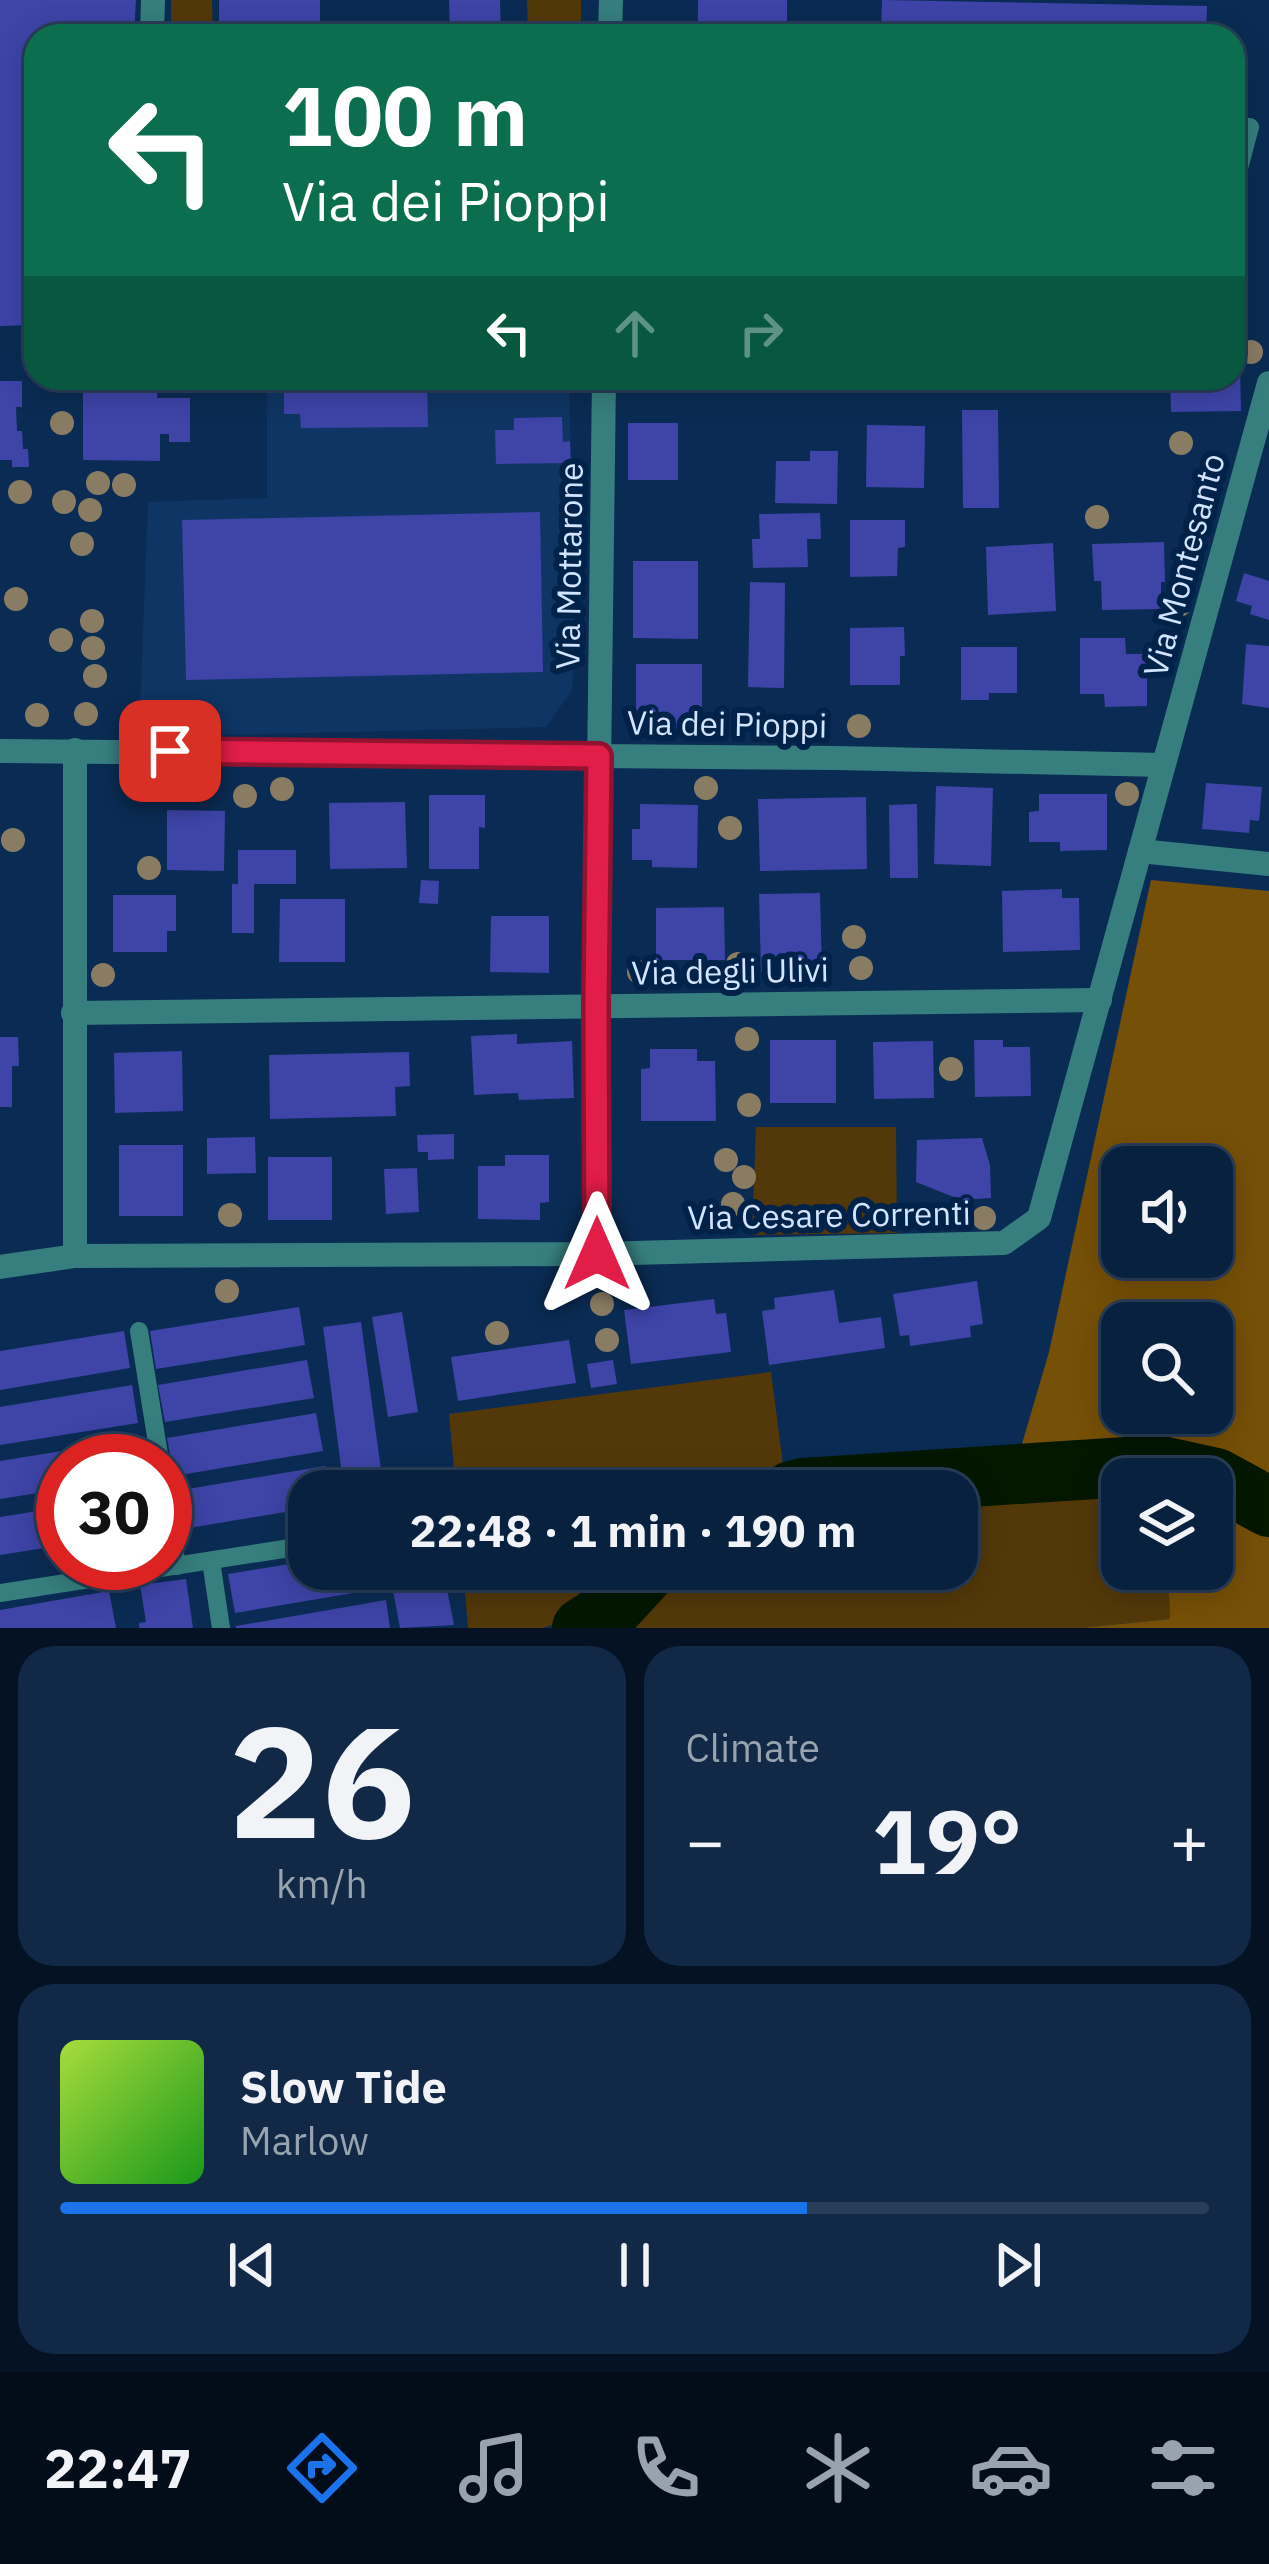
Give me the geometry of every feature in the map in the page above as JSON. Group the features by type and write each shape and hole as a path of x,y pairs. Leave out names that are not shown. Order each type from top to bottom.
{"street":[{"name":"Via Montesanto","path":"1163,765 1269,383"},
{"name":"Via Mottarone","path":"597,1254 604,390"},
{"path":"75,750 75,1256"},
{"name":"Via dei Pioppi","path":"0,751 1163,765"},
{"name":"Via Cesare Correnti","path":"0,1267 75,1256 597,1254 1004,1243 1039,1218 1163,765"},
{"path":"1140,851 1269,864"},
{"name":"Via degli Ulivi","path":"73,1013 1100,1000"}],"lane":[{"path":"139,1331 156,1434"},
{"path":"192,1564 288,1548"},
{"path":"212,1561 221,1628"},
{"path":"0,1593 36,1588"}],"shaded area":[{"path":"171,0 212,0 213,24 171,24"},
{"path":"527,0 581,0 581,24 528,24"},
{"path":"267,390 569,390 572,513 585,512 572,690 546,727 139,737 148,502 267,498"},
{"path":"1151,880 1269,891 1269,1628 1081,1628 1170,1619 1169,1590 1233,1590 1233,1458 1163,1458 1163,1452 1017,1461 1049,1352"},
{"path":"756,1127 896,1127 897,1233 752,1235"},
{"path":"771,1372 783,1465 769,1470 454,1470 449,1414"},
{"path":"1101,1487 1101,1590 1169,1590 1170,1619 1081,1628 629,1628 657,1590 978,1590 978,1493"},
{"path":"465,1590 607,1590 598,1600 543,1628 468,1628"}],"building":[{"path":"0,0 136,0 135,24 24,24 24,325 0,326"},
{"path":"219,0 320,0 320,24 219,24"},
{"path":"449,0 500,0 501,24 450,24"},
{"path":"698,0 787,0 787,24 698,24"},
{"path":"882,0 1207,6 1206,24 881,24"},
{"path":"0,381 22,381 17,431 22,431 23,449 28,449 29,467 12,467 12,460 0,460"},
{"path":"157,390 157,398 190,398 190,442 169,442 169,434 160,434 160,461 83,460 83,391"},
{"path":"427,390 428,427 301,428 300,414 284,414 284,393"},
{"path":"1170,390 1241,390 1241,411 1171,412"},
{"path":"962,410 998,410 999,508 963,508"},
{"path":"562,417 563,442 570,441 571,463 496,464 495,430 514,430 514,418"},
{"path":"628,423 678,423 678,480 628,480"},
{"path":"867,425 925,426 924,488 866,487"},
{"path":"810,451 838,451 837,504 775,503 776,461 810,461"},
{"path":"540,512 543,672 186,680 182,520"},
{"path":"820,513 821,539 807,539 808,567 753,568 752,539 760,539 759,514"},
{"path":"850,520 905,520 905,547 898,548 897,576 850,577"},
{"path":"1164,542 1161,609 1102,610 1092,544"},
{"path":"1053,543 1056,611 988,615 986,547"},
{"path":"633,561 698,561 698,639 633,638"},
{"path":"1244,573 1269,581 1269,620 1250,614 1252,606 1236,601"},
{"path":"750,582 785,583 784,688 748,687"},
{"path":"904,627 900,685 850,685 850,628"},
{"path":"1080,638 1125,638 1126,654 1147,654 1147,706 1105,707 1104,694 1080,694"},
{"path":"1246,644 1269,646 1269,708 1242,704"},
{"path":"961,647 1017,647 1017,693 961,700"},
{"path":"636,664 702,664 702,731 636,730"},
{"path":"1206,783 1262,787 1259,821 1250,820 1249,833 1202,829"},
{"path":"936,786 993,788 991,866 934,864"},
{"path":"1039,794 1107,794 1107,850 1060,851 1060,842 1029,842 1029,812 1039,811"},
{"path":"429,795 485,795 479,869 429,869"},
{"path":"866,797 867,869 760,871 758,799"},
{"path":"405,802 407,868 330,869 329,803"},
{"path":"640,804 698,805 697,868 652,867 652,860 632,860 632,829 640,829"},
{"path":"917,804 918,878 890,878 889,805"},
{"path":"167,810 225,811 224,871 167,870"},
{"path":"238,850 296,850 296,884 254,884 254,933 232,933"},
{"path":"421,880 439,881 438,904 419,903"},
{"path":"1062,889 1062,898 1079,898 1080,950 1003,952 1002,891"},
{"path":"820,893 822,971 761,972 759,894"},
{"path":"113,895 176,895 176,931 167,931 167,952 113,952"},
{"path":"280,899 345,899 345,962 279,962"},
{"path":"724,907 725,960 656,960 656,908"},
{"path":"491,916 549,916 549,973 490,972"},
{"path":"517,1034 517,1044 572,1041 574,1098 519,1100 518,1093 474,1095 471,1036"},
{"path":"0,1037 18,1037 12,1107 0,1107"},
{"path":"770,1040 836,1040 836,1103 770,1103"},
{"path":"974,1040 1030,1047 1031,1096 975,1097"},
{"path":"933,1041 934,1098 874,1099 873,1042"},
{"path":"650,1049 697,1049 697,1061 715,1061 716,1121 641,1121 641,1069 650,1068"},
{"path":"182,1051 183,1111 115,1113 114,1053"},
{"path":"409,1052 410,1086 395,1087 396,1116 270,1119 269,1055"},
{"path":"454,1134 454,1159 428,1160 428,1152 418,1152 417,1135"},
{"path":"255,1137 256,1173 207,1174 207,1138"},
{"path":"982,1138 990,1165 991,1198 961,1200 916,1182 917,1140"},
{"path":"119,1145 183,1145 183,1216 119,1216"},
{"path":"505,1155 549,1155 549,1202 540,1203 540,1220 478,1219 478,1166 505,1166"},
{"path":"268,1157 332,1157 332,1220 268,1220"},
{"path":"417,1168 419,1212 386,1214 384,1169"},
{"path":"977,1281 983,1324 970,1326 971,1337 910,1346 909,1335 900,1336 893,1294"},
{"path":"834,1290 839,1323 881,1317 885,1348 769,1365 762,1311 775,1309 774,1298"},
{"path":"714,1299 716,1314 726,1313 731,1352 631,1364 624,1310"},
{"path":"299,1307 305,1345 156,1369 150,1331"},
{"path":"402,1312 418,1412 388,1417 372,1317"},
{"path":"361,1322 381,1470 341,1470 323,1327"},
{"path":"124,1331 130,1368 0,1390 0,1351"},
{"path":"569,1340 576,1383 458,1401 451,1357"},
{"path":"307,1360 314,1398 165,1422 158,1385"},
{"path":"613,1360 617,1384 591,1388 587,1364"},
{"path":"132,1385 138,1423 36,1434 36,1439 0,1445 0,1407"},
{"path":"316,1413 323,1451 192,1473 191,1434"},
{"path":"36,1455 36,1493 0,1499 0,1461"},
{"path":"288,1472 288,1512 192,1528 192,1488"},
{"path":"36,1511 36,1549 0,1555 0,1517"},
{"path":"288,1564 288,1590 371,1590 235,1613 228,1574"},
{"path":"141,1590 188,1590 193,1628 139,1628 139,1623 146,1622"},
{"path":"393,1590 447,1590 454,1625 400,1628"},
{"path":"109,1591 116,1628 0,1628 0,1610"},
{"path":"386,1600 390,1628 236,1628 236,1626"}],"waterway":[{"path":"978,1477 1157,1465 1216,1478 1269,1507"},
{"path":"582,1628 613,1608 630,1590"}],"route":[{"path":"170,751 599,756 597,1254"}]}
